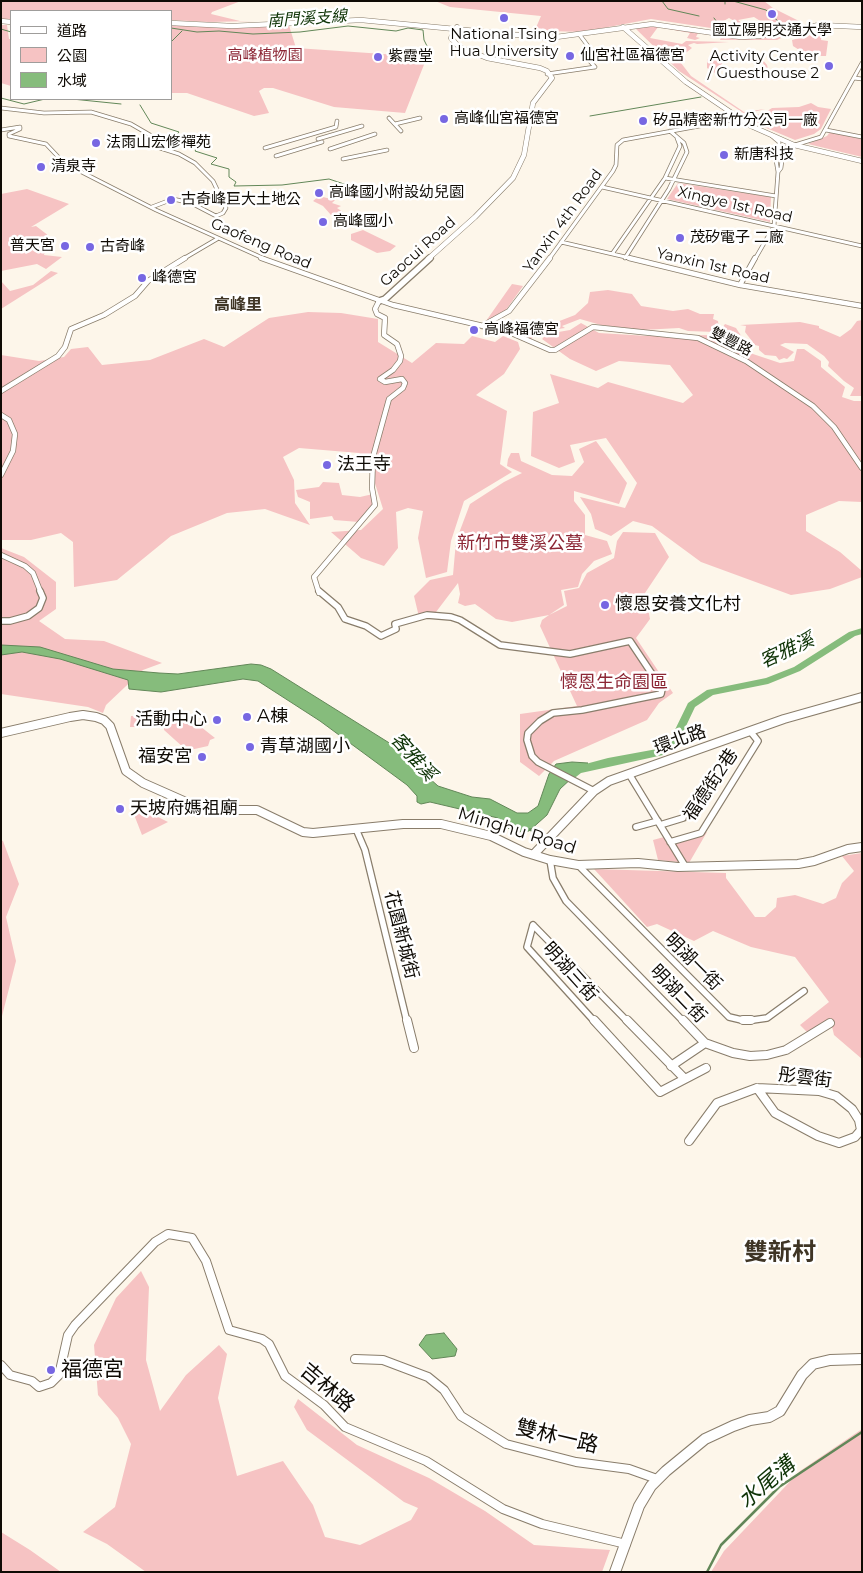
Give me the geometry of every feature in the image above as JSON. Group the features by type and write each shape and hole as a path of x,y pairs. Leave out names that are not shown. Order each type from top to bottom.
{"street":[{"path":"172,22 232,26 362,19 549,38 659,22 742,34 814,23 862,26"},
{"path":"626,27 658,24 746,37 819,25 862,26"},
{"path":"626,27 675,74 757,130 796,144 862,160"},
{"path":"455,28 451,41 460,50 480,58 529,66 548,74 595,67 588,59 592,50 580,34"},
{"path":"779,156 785,148 821,137 862,62"},
{"name":"Gaocui Road","path":"379,301 385,299 475,217 517,173 524,155 533,103 550,82 552,78 548,74"},
{"path":"854,78 862,79"},
{"path":"1,108 44,113 91,112 131,124 150,135 157,147 179,154 195,163 213,181 226,210 220,215 213,216 206,210 183,201 169,201 152,207"},
{"path":"389,118 401,131"},
{"path":"395,124 420,118"},
{"path":"741,118 796,144"},
{"name":"Yanxin 4th Road","path":"482,326 509,311 602,187 616,165 618,145 623,140 741,118"},
{"path":"265,148 336,127 336,122"},
{"path":"276,156 362,126"},
{"name":"Gaofeng Road","path":"1,130 20,127 20,129 9,134 9,136 46,144 64,163 217,239 277,264 379,301 424,314 510,332 555,350"},
{"path":"625,258 675,179 688,152 684,143 670,130"},
{"path":"826,130 862,137"},
{"path":"312,134 335,152"},
{"path":"330,148 375,134"},
{"path":"612,254 665,178 680,146 676,136"},
{"path":"740,285 774,226 778,172 781,168 782,160 779,156 779,142 772,136"},
{"path":"357,149 363,156"},
{"path":"343,159 387,150"},
{"path":"665,178 776,196"},
{"name":"Xingye 1st Road","path":"602,187 862,246"},
{"path":"633,225 645,228"},
{"path":"1,391 48,363 65,347 71,329 104,315 135,296 148,281 217,239"},
{"name":"Yanxin 1st Road","path":"561,242 740,285 862,306"},
{"path":"379,301 375,309 377,314 385,318 384,335 397,344 401,356 400,361 393,370 380,379 386,382 402,379 405,383 389,399 373,457 372,488 375,505 314,578 316,587 322,597 333,602 345,618 366,626 381,636 396,630 395,624 408,619 426,616 451,617 460,620 500,645 570,654 630,641 662,689 662,692 658,695 549,714 530,728 527,740 532,756 546,767 594,791"},
{"name":"雙豐路","path":"555,350 593,327 698,338 746,361 812,406 834,427 862,468"},
{"path":"1,416 9,420 16,434 12,451 1,475"},
{"path":"1,555 25,566 33,573 43,598 39,608 28,616 10,621 1,621"},
{"name":"環北路","path":"534,854 594,791 609,781 784,719 862,697"},
{"name":"Minghu Road","path":"1,733 70,717 83,715 96,717 104,720 110,726 126,771 143,783 186,802 214,810 257,810 303,832 313,833 403,824 441,824 491,836 550,860 578,865 638,863 685,866 798,864 814,861 848,849 862,848"},
{"name":"福德街2巷","path":"670,842 701,833 758,742 750,731"},
{"path":"629,774 685,866"},
{"path":"636,827 683,818"},
{"name":"花園新城街","path":"356,829 365,850 414,1048"},
{"name":"明湖二街","path":"550,860 553,878 566,901 705,1043 732,1054 767,1056 786,1050 830,1023"},
{"name":"明湖一街","path":"578,865 729,1017 746,1021 767,1018 804,991"},
{"name":"明湖三街","path":"684,1078 533,925 527,947 660,1092 706,1068"},
{"path":"671,1066 705,1043"},
{"name":"彤雲街","path":"689,1141 717,1103 757,1088 819,1091 836,1096 852,1109 859,1120 861,1130 855,1137 839,1143 818,1136 775,1113 757,1088"},
{"name":"吉林路","path":"1,1365 10,1375 32,1381 39,1387 51,1383 60,1375 68,1335 75,1325 155,1242 168,1234 192,1238 206,1261 229,1330 262,1339 269,1344 285,1376 324,1405 345,1427 426,1461 503,1509 542,1524 626,1544"},
{"path":"615,1572 639,1506 657,1479 705,1439 733,1426 750,1420 769,1417 780,1411 802,1374 813,1364 830,1360 862,1359"},
{"name":"雙林一路","path":"355,1360 382,1360 428,1377 444,1390 461,1416 506,1444 576,1462 629,1469 657,1479"}],"green space":[{"path":"1,1 241,1 211,14 240,21 255,21 208,22 172,20 172,10 10,10 10,20 1,20"},
{"path":"435,1 764,1 773,8 801,22 768,26 754,17 738,20 744,25 741,27 748,30 743,30 731,26 736,22 729,18 711,28 651,19 582,32 550,31 535,30 541,16 450,7"},
{"name":"高峰植物園","path":"288,22 296,48 427,57 405,113 334,107 273,88 264,88 259,91 269,113 254,116 187,93 172,93 172,24 219,27"},
{"path":"1,25 7,25 10,39 10,86 1,83"},
{"path":"655,25 761,37 779,35 781,38 777,40 720,40 721,37 698,33 696,37 700,38 695,40 687,38 690,33 658,27 650,38 682,44 686,41 729,42 694,43 688,45 692,48 683,55 681,63 691,76 744,112 765,109 745,114 679,71 635,28"},
{"path":"822,32 821,40 828,41 826,56 812,56 793,46 792,40"},
{"path":"735,52 745,53 762,59 768,69 762,75 747,79 756,68 762,68 764,64 753,57 742,55 723,62 721,65 724,68 718,75 707,68 707,60 712,56"},
{"path":"811,103 818,107 831,109 821,129 814,134 795,140 764,127 749,117 764,113 772,108 799,107"},
{"path":"830,132 862,139 862,157 808,144 827,136"},
{"path":"678,183 771,197 770,222 667,199"},
{"path":"27,189 69,204 31,227 36,226 49,236 44,255 62,257 46,269 37,264 1,271 1,194"},
{"path":"319,196 335,200 332,203 341,206 337,208 343,212 339,215 331,215 323,206 313,201"},
{"path":"363,230 396,246 390,251 377,253 351,240 351,234"},
{"path":"51,271 58,273 1,309 1,281 10,291 33,285"},
{"path":"512,284 523,286 506,310 486,321"},
{"path":"608,290 632,294 641,306 673,311 688,309 700,314 714,314 713,319 718,321 719,329 715,332 688,331 679,328 642,330 601,325 580,319 562,326 565,328 538,332 529,341 517,335 519,331 544,327 575,315 588,303 590,292"},
{"path":"308,312 341,313 378,319 378,342 412,363 436,343 464,344 472,336 495,342 503,336 518,342 520,349 504,374 476,395 507,411 500,464 512,472 464,501 451,541 447,572 426,578 418,538 423,511 408,508 396,512 398,548 384,566 361,558 331,532 361,530 383,509 368,461 359,453 299,448 283,457 294,480 295,503 310,525 265,509 227,513 171,536 117,580 74,587 73,542 61,533 31,540 1,540 1,355 39,361 64,357 71,349 88,347 102,365 150,360 204,339 224,347 269,318"},
{"path":"862,320 862,396 850,396 854,388 828,366 829,362 824,356 807,344 785,343 780,345 794,352 787,359 779,360 776,356 765,355 759,350 759,346 755,345 745,332 746,326 740,325 800,322 819,326 819,328 840,337 851,329 857,321"},
{"path":"581,323 599,333 648,336 717,335 725,324 736,328 753,354 780,363 794,361 797,349 804,349 821,361 821,367 845,387 842,397 854,401 862,401 862,502 839,501 806,515 806,531 840,552 862,571 862,577 830,589 791,595 701,562 652,526 633,521 611,536 595,529 591,514 580,497 625,508 637,483 606,438 570,445 575,462 559,468 531,456 533,412 559,403 550,374 598,388 608,382 683,403 693,395 670,365 619,361 596,371 570,359 542,339 547,334 570,330"},
{"name":"新竹市雙溪公墓","path":"596,441 627,483 619,504 574,491 574,501 585,515 585,535 607,541 612,554 594,561 582,574 578,587 561,590 564,605 549,615 512,622 496,619 475,604 465,606 458,603 460,594 458,583 433,616 419,617 414,596 430,580 453,575 456,541 470,504 522,473 507,466 511,453 519,453 521,461 552,475 572,476 584,462 579,449"},
{"path":"323,482 339,483 342,495 360,497 373,494 375,505 359,522 334,520 332,516 310,519 310,502 298,497 296,490 319,487"},
{"name":"懷恩生命園區","path":"623,532 655,533 669,557 645,593 650,619 636,638 673,693 659,703 647,720 554,761 539,776 520,762 520,714 577,706 540,626 542,620 567,606 564,591 579,588 587,573 614,558 617,541"},
{"path":"1,548 24,557 56,582 56,609 39,621 65,639 104,641 162,663 143,670 106,705 103,713 88,707 1,694"},
{"path":"182,712 215,738 210,740 208,746 190,750 184,748 164,730 167,721"},
{"path":"131,716 162,717 160,727 130,727"},
{"path":"142,809 168,822 142,835 133,812"},
{"path":"707,832 689,863 658,860 653,840 664,837 669,844"},
{"path":"1,840 19,884 6,917 16,961 1,1020"},
{"path":"862,853 862,1059 834,1035 830,1018 807,1032 800,1025 829,1002 795,957 751,947 713,931 694,941 657,924 647,927 594,869 726,873 726,878 755,917 765,917 776,907 777,898 795,895 823,904 836,898 842,883 854,871 842,856"},
{"path":"141,1271 149,1287 146,1360 160,1411 186,1375 219,1345 227,1354 218,1398 237,1476 283,1461 313,1505 325,1537 360,1545 411,1520 418,1508 404,1502 307,1430 294,1407 298,1399 357,1445 429,1478 485,1511 534,1545 610,1550 602,1572 146,1572 107,1544 83,1532 115,1507 131,1444 118,1418 98,1395 94,1345 116,1298"},
{"path":"862,1429 862,1572 711,1572 724,1551 800,1471"},
{"path":"1,1532 30,1550 61,1572 1,1572"}],"water":[{"name":"客雅溪","path":"1,645 40,647 113,669 159,673 178,674 251,664 261,665 271,669 391,744 438,786 472,797 490,799 517,813 528,813 538,806 549,774 556,764 588,763 560,789 547,815 529,831 517,832 509,829 498,818 430,802 421,804 417,802 417,796 407,785 320,721 258,681 243,679 161,692 129,689 128,680 60,659 22,652 1,655"},
{"path":"444,1333 457,1349 455,1356 432,1359 419,1345 426,1335"}],"waterway":[{"path":"662,1 668,9 699,16"},
{"path":"733,1 766,10 779,22"},
{"path":"714,18 717,22 732,25"},
{"name":"南門溪支線","path":"172,28 197,32 219,31 253,34 300,32 348,26 396,31 408,28 423,30 424,40 429,50"},
{"name":"南門溪支線","path":"1,29 10,32"},
{"path":"172,41 182,31"},
{"path":"590,116 701,97"},
{"path":"1,98 24,104 41,100"},
{"path":"82,100 121,104"},
{"path":"140,105 151,123 179,132 174,138 199,145 195,151 217,158 211,164 229,169 229,177 236,182 234,186 282,185 329,179 350,186"},
{"name":"客雅溪","path":"572,776 578,770 660,752 674,742 691,705 710,692 768,681 797,669 852,634 862,631"},
{"path":"530,829 538,839"},
{"name":"水尾溝","path":"707,1572 721,1545 779,1487 862,1432"}],"place":[{"name":"國立陽明交通大學","path":"772,14"},
{"name":"National Tsing Hua University","path":"504,18"},
{"name":"仙宮社區福德宮","path":"570,56"},
{"name":"紫霞堂","path":"378,57"},
{"name":"Activity Center / Guesthouse 2","path":"829,66"},
{"name":"高峰仙宮福德宮","path":"444,119"},
{"name":"矽品精密新竹分公司一廠","path":"643,121"},
{"name":"法雨山宏修禪苑","path":"96,143"},
{"name":"新唐科技","path":"724,155"},
{"name":"清泉寺","path":"41,167"},
{"name":"高峰國小附設幼兒園","path":"319,193"},
{"name":"古奇峰巨大土地公","path":"171,200"},
{"name":"高峰國小","path":"323,222"},
{"name":"茂矽電子 二廠","path":"680,238"},
{"name":"普天宮","path":"65,246"},
{"name":"古奇峰","path":"90,247"},
{"name":"峰德宮","path":"142,278"},
{"name":"高峰福德宮","path":"474,330"},
{"name":"法王寺","path":"327,465"},
{"name":"懷恩安養文化村","path":"605,605"},
{"name":"A棟","path":"247,717"},
{"name":"活動中心","path":"217,720"},
{"name":"青草湖國小","path":"250,747"},
{"name":"福安宮","path":"202,757"},
{"name":"天坡府媽祖廟","path":"120,809"},
{"name":"福德宮","path":"51,1370"}],"district":[{"name":"高峰里","path":"238,305"},
{"name":"雙新村","path":"780,1253"}]}
